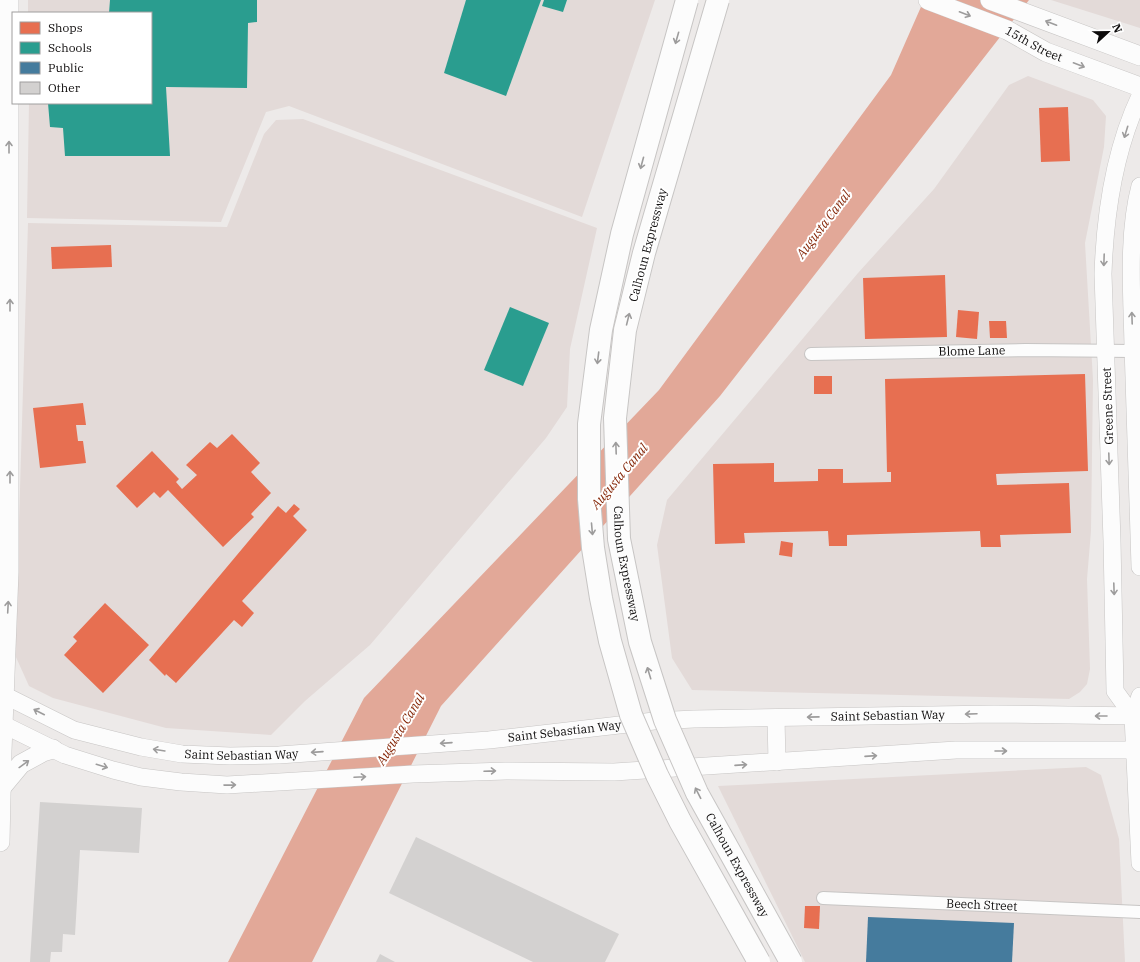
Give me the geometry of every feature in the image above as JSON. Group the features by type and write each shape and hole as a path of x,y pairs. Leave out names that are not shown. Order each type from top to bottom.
{"highway":[{"name":"Calhoun Expressway","path":"687,0 622,234 601,330 590,424 589,499 593,548 601,598 610,641 631,715 656,775 759,962"},
{"name":"Calhoun Expressway","path":"718,0 644,253 625,330 615,418 619,540 640,642 665,720 697,793 791,962"}],"main road":[{"path":"0,842 2,694 9,572 5,435 4,174 9,0"},
{"name":"15th Street","path":"928,0 1006,30 1046,52 1140,87"},
{"name":"15th Street","path":"990,0 1140,56"},
{"name":"Greene Street","path":"1136,716 1115,691 1103,274 1105,234 1110,198 1119,155 1133,110 1140,96"},
{"path":"1140,186 1134,222 1132,249 1133,351 1140,567"},
{"name":"Saint Sebastian Way","path":"2,694 74,730 148,748 182,754 230,756 280,755 489,740 654,721 694,719 994,714 1136,716"},
{"path":"1140,696 1136,716 1140,863"},
{"path":"776,718 777,762"},
{"path":"1,724 59,752 141,777 181,782 227,785 506,771 614,772 956,750 1137,750"},
{"path":"1,788 22,764 43,752 59,752"}],"street":[{"name":"Blome Lane","path":"811,354 1025,350 1133,351"},
{"name":"Beech Street","path":"823,898 1140,912"}],"shaded area":[{"path":"28,0 655,0 582,217 289,106 266,112 221,222 27,218 29,104 152,104 152,12 28,12"},
{"path":"1051,0 1140,0 1140,28"},
{"path":"1028,76 1093,100 1106,116 1104,147 1085,243 1093,380 1091,531 1087,579 1090,669 1087,684 1080,692 1069,699 692,690 672,658 657,545 667,500 858,273 934,189 1009,85"},
{"path":"303,119 597,228 570,349 567,407 546,438 370,645 305,701 271,735 166,728 53,698 29,686 15,655 28,223 227,227 264,134 276,120"},
{"path":"1086,767 1101,775 1119,839 1125,962 805,962 718,786"}],"water":[{"name":"Augusta Canal","path":"924,0 1029,0 720,396 441,706 312,962 228,962 364,698 659,390 891,75"}],"building: Shops":[{"path":"1068,107 1070,161 1041,162 1039,108"},
{"path":"111,245 112,267 52,269 51,247"},
{"path":"945,275 947,337 865,339 863,278"},
{"path":"958,310 979,312 977,339 956,337"},
{"path":"989,321 1006,321 1007,338 990,338"},
{"path":"1085,374 1088,471 996,474 997,485 1069,483 1071,533 1000,535 1001,547 981,547 980,531 847,535 847,546 829,546 828,531 744,533 745,543 715,544 713,464 774,463 774,482 818,481 818,469 843,469 843,483 891,482 891,472 887,472 885,379"},
{"path":"814,376 832,376 832,394 814,394"},
{"path":"83,403 86,425 76,425 78,441 83,441 86,463 40,468 33,408"},
{"path":"232,434 260,463 251,472 271,493 251,514 254,517 223,547 168,490 160,498 154,492 137,508 116,486 152,451 179,479 176,482 182,489 197,475 186,465 210,442 217,448"},
{"path":"294,504 300,509 293,516 307,530 242,601 254,613 242,627 234,620 176,683 166,674 165,676 149,660 278,506 286,513"},
{"path":"781,541 793,543 792,557 779,555"},
{"path":"105,603 149,645 103,693 64,655 77,641 73,637"},
{"path":"805,906 820,906 819,929 804,928"}],"building: Schools":[{"path":"110,0 257,0 257,22 248,23 247,88 166,87 170,156 65,156 63,128 50,127 48,104 152,104 152,12 109,12"},
{"path":"466,0 541,0 506,96 444,73"},
{"path":"544,0 567,0 563,12 542,6"},
{"path":"510,307 549,323 523,386 484,370"}],"building: Public":[{"path":"868,917 1014,923 1012,962 866,962"}],"building: Other":[{"path":"40,802 142,808 139,853 80,850 75,935 63,934 62,952 51,952 50,962 30,962"},
{"path":"416,837 619,934 605,962 533,962 389,893"},
{"path":"380,954 395,962 376,962"}]}
